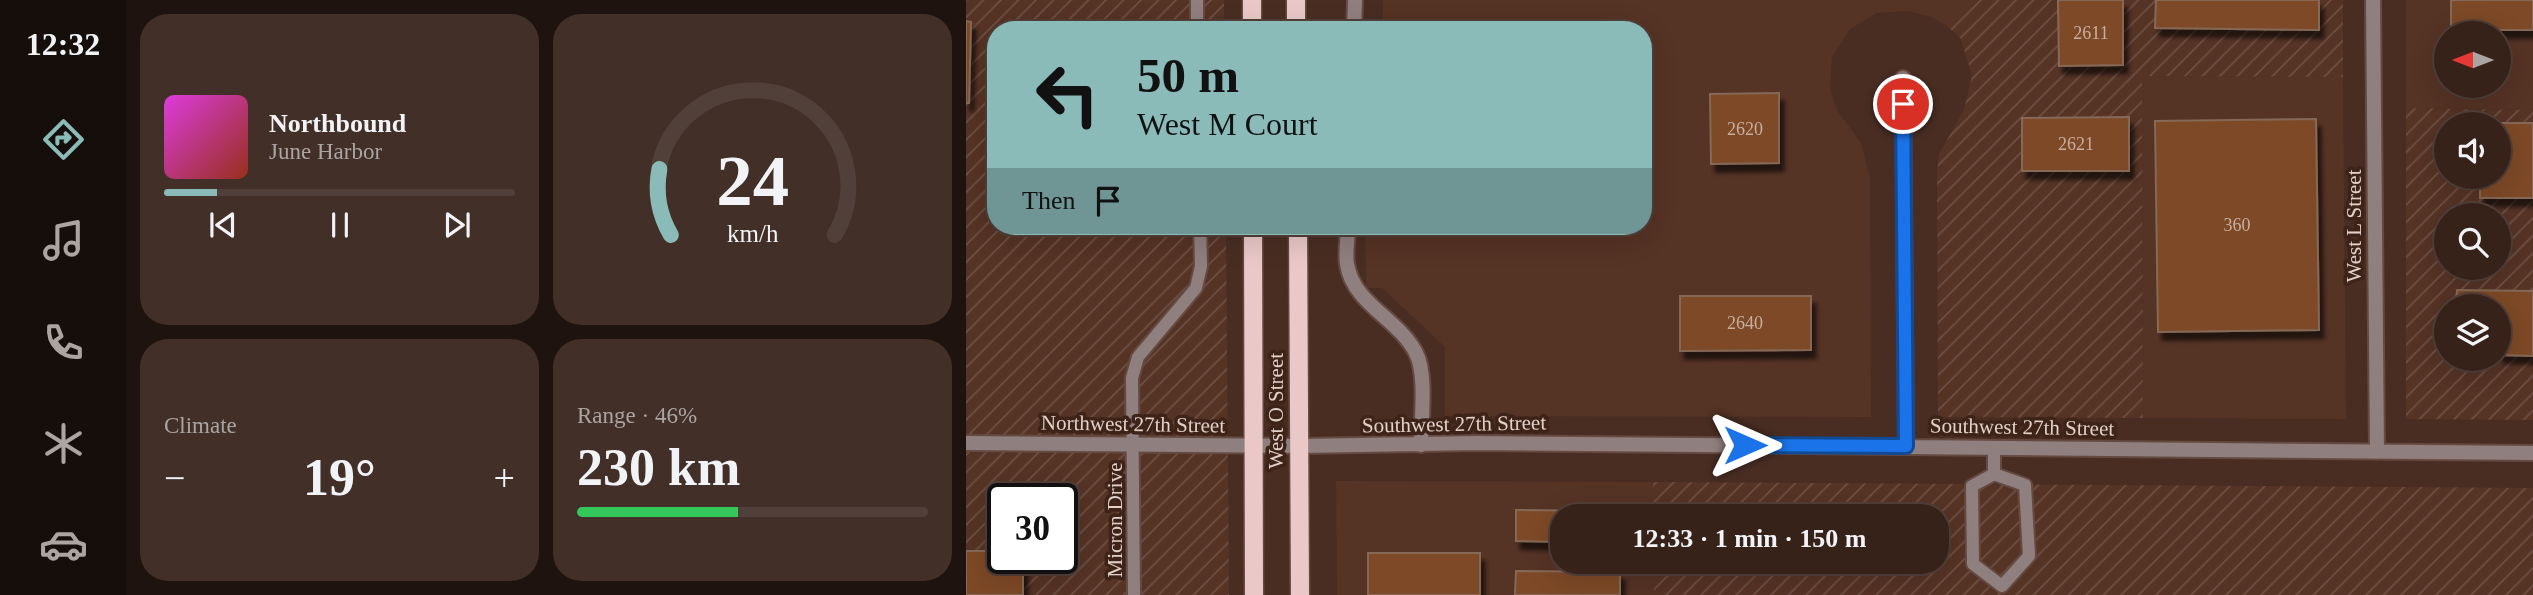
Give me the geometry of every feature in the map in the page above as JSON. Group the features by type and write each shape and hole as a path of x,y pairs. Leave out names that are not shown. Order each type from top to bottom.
{"main road":[{"path":"1252,0 1252,21"},
{"path":"1296,0 1296,21"},
{"name":"West O Street","path":"1252,235 1254,595"},
{"name":"West O Street","path":"1298,235 1300,595"}],"street":[{"path":"1354,21 1355,0"},
{"name":"West L Street","path":"2374,0 2377,452"},
{"path":"1903,78 1906,446"},
{"path":"1348,235 1347,264 1354,285 1405,336 1417,354 1421,368 1421,445"},
{"name":"Northwest 27th Street","path":"966,443 1300,446"},
{"name":"Southwest 27th Street","path":"1300,446 1906,446 2533,453"}],"lane":[{"path":"1197,0 1197,21"},
{"name":"Micron Drive","path":"1135,595 1132,378 1138,357 1196,288 1201,266 1200,235"},
{"path":"1994,449 1994,474"},
{"path":"1994,474 2025,485 2028,555 2002,591 1973,564 1972,486 1994,474"}],"shaded area":[{"path":"966,0 1224,0 1224,21 987,21 987,235 1226,235 1229,595 966,595"},
{"path":"1383,0 1969,0 1947,26 1931,17 1908,11 1877,13 1850,29 1832,57 1830,89 1837,110 1861,143 1870,178 1871,417 1445,416 1445,347 1382,288 1366,288 1365,235 1652,235 1652,21 1383,21"},
{"path":"1969,0 2343,0 2343,77 2142,76 2143,418 1938,417 1937,173 1939,154 1964,110 1972,75 1961,39 1947,26"},
{"path":"2406,0 2533,0 2533,110 2406,108"},
{"path":"2142,76 2343,77 2346,419 2143,418"},
{"path":"2406,108 2533,110 2533,420 2406,419"},
{"path":"1336,481 1653,482 1653,504 1550,504 1550,574 1654,574 1654,595 1337,595"},
{"path":"1653,482 2533,488 2533,595 1654,595 1654,574 1949,574 1949,504 1653,504"}],"building":[{"path":"2058,0 2123,0 2123,65 2059,66"},
{"path":"2156,0 2319,0 2319,30 2155,28"},
{"path":"2451,0 2533,0 2533,30 2511,30 2511,21 2451,21"},
{"path":"966,21 971,22 969,103 966,103"},
{"path":"1779,93 1779,163 1711,164 1710,94"},
{"path":"2129,117 2129,171 2022,171 2022,118"},
{"path":"2316,119 2319,330 2158,332 2155,121"},
{"path":"2511,123 2533,123 2533,198 2480,198 2480,189 2511,189"},
{"path":"2457,290 2533,291 2533,356 2511,355 2511,294 2457,294"},
{"path":"1680,296 1811,296 1811,350 1680,351"},
{"path":"1516,510 1550,510 1550,542 1516,541"},
{"path":"966,551 987,551 987,574 1023,574 1023,595 966,595"},
{"path":"1368,553 1480,553 1480,595 1368,595"},
{"path":"1516,571 1620,574 1620,595 1515,595"}],"route":[{"path":"1745,445 1906,446 1903,104"}]}
